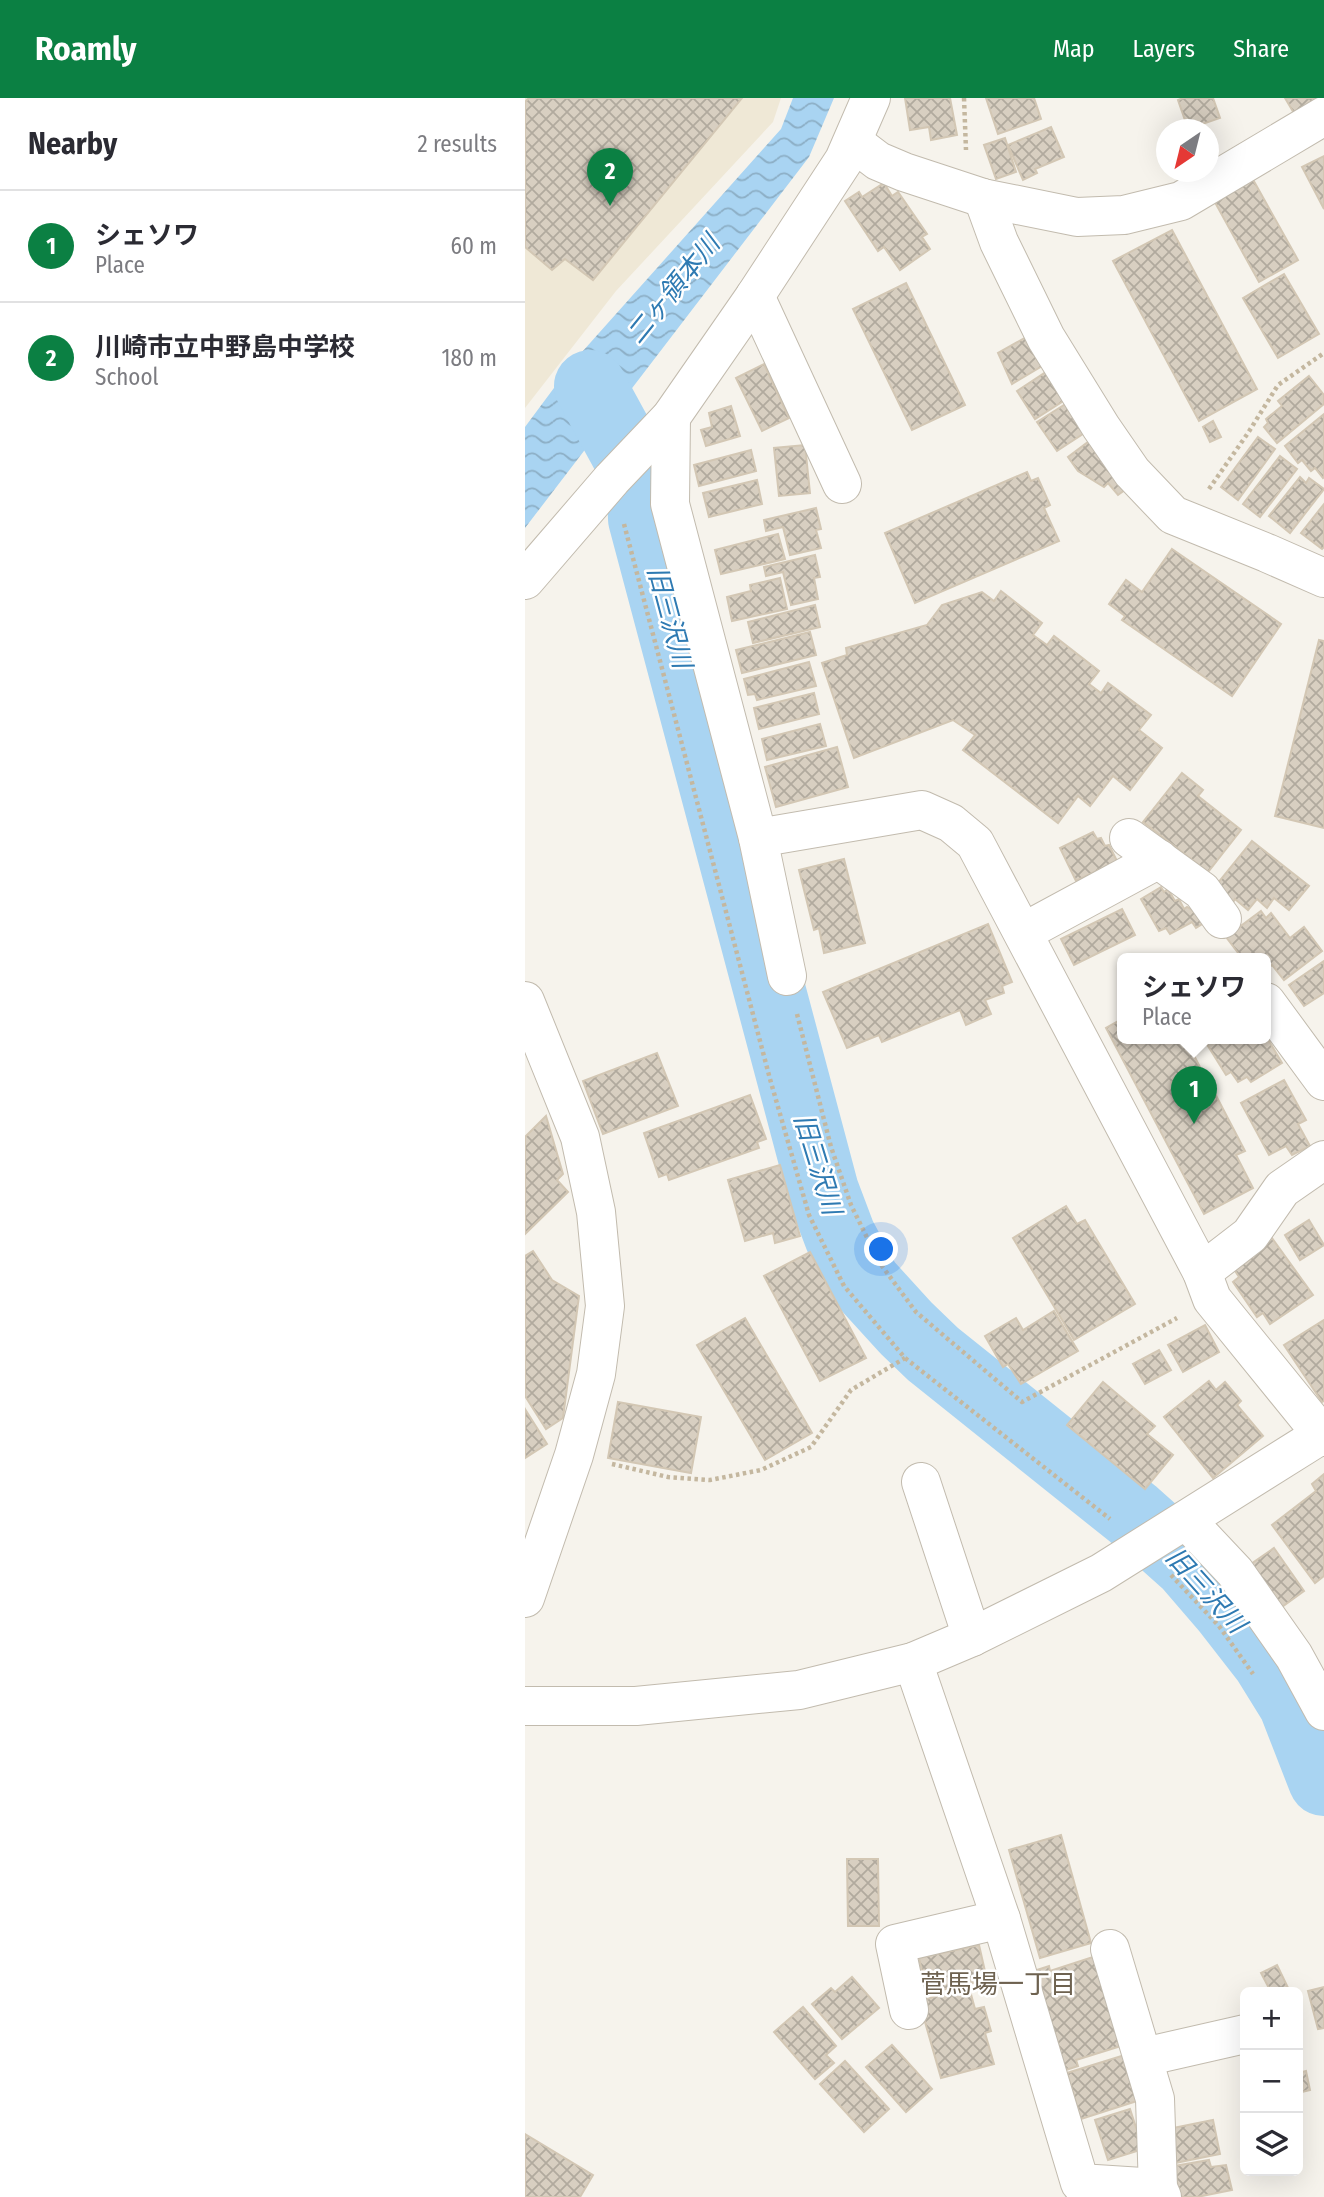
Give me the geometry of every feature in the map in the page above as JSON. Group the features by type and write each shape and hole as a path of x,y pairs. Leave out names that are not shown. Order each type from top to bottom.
{"street":[{"path":"525,580 612,479 663,426 755,296 844,160 871,98"},
{"path":"853,142 877,161 983,198 1077,217 1124,215 1181,201 1324,116"},
{"path":"983,198 999,242 1046,338 1132,472 1180,518 1324,578"},
{"path":"755,296 842,484"},
{"path":"663,426 670,504 758,838 787,976"},
{"path":"525,1706 636,1706 799,1690 913,1662 972,1637 1101,1573 1323,1435 1207,1285 1024,932 975,844 951,823 922,810 758,838"},
{"path":"1024,932 1144,849 1202,891 1222,919"},
{"path":"525,1001 580,1137 596,1212 605,1306 596,1374 574,1455 535,1518 525,1598"},
{"path":"1271,1009 1324,1081"},
{"path":"1207,1285 1251,1235 1282,1189 1324,1160"},
{"path":"921,1482 972,1637"},
{"path":"1187,1521 1235,1572 1294,1656 1324,1711"},
{"path":"913,1662 1001,1919 1080,2183 1160,2192 1155,2099 1110,1949"},
{"path":"909,2010 895,1944 1001,1919"},
{"path":"1143,2057 1240,2035"}],"path":[{"path":"1180,518 1248,433 1278,385 1324,353"},
{"path":"612,479 759,1042 809,1214 844,1286 905,1358 1145,1546 1219,1626 1253,1674"},
{"path":"787,976 831,1147 851,1205 879,1262 916,1312 1022,1402 1207,1285"},
{"path":"574,1455 668,1477 710,1480 761,1470 811,1447 851,1390 905,1358"}],"shaded area":[{"path":"525,98 781,98 773,122 616,291 525,408"}],"water":[{"name":"二ヶ領本川","path":"793,98 834,98 809,157 525,528 525,427 574,361 781,129"}],"building":[{"path":"529,98 742,98 593,280 565,259 552,270 525,247 525,102"},
{"path":"905,98 950,98 957,135 931,140 929,127 910,130"},
{"path":"986,98 1034,98 1041,119 998,134"},
{"path":"1213,98 1220,118 1185,119 1178,100"},
{"path":"1285,98 1324,98 1295,115"},
{"path":"1051,127 1064,157 1035,169 1037,173 1023,180 1008,145"},
{"path":"1005,138 1016,172 996,179 984,145"},
{"path":"1324,156 1324,209 1302,167"},
{"path":"1251,176 1298,260 1259,282 1212,197"},
{"path":"884,183 892,196 898,192 927,234 922,237 930,249 900,270 884,247 878,251 845,201 859,192 862,197"},
{"path":"1172,230 1257,389 1199,421 1113,261"},
{"path":"1284,274 1319,334 1278,358 1243,298"},
{"path":"906,283 965,405 912,430 853,309"},
{"path":"1028,336 1044,365 1012,384 998,353"},
{"path":"764,364 789,418 762,431 736,378"},
{"path":"1046,372 1065,400 1035,419 1017,391"},
{"path":"1309,376 1324,395 1324,404 1277,443 1264,427 1268,423 1266,419 1282,406 1278,401"},
{"path":"1067,403 1086,432 1057,451 1037,422"},
{"path":"731,406 740,436 706,446 701,430 712,427 709,413"},
{"path":"1324,414 1323,478 1315,468 1311,471 1302,460 1298,463 1285,446"},
{"path":"1213,421 1221,437 1210,442 1203,427"},
{"path":"1258,437 1275,449 1238,500 1221,487"},
{"path":"1092,439 1129,487 1118,495 1108,483 1104,487 1078,471 1068,457"},
{"path":"805,445 810,493 779,496 774,448"},
{"path":"751,450 756,471 699,486 694,465"},
{"path":"1280,456 1297,469 1260,517 1243,504"},
{"path":"1027,472 1031,481 1038,478 1050,505 1044,508 1059,541 915,603 885,533"},
{"path":"1300,477 1306,483 1309,478 1324,489 1290,533 1269,516"},
{"path":"757,480 762,504 709,517 703,493"},
{"path":"1324,504 1324,547 1322,549 1301,533"},
{"path":"816,508 821,529 816,530 821,548 790,555 783,527 766,531 764,520"},
{"path":"778,534 785,559 721,574 715,550"},
{"path":"1172,549 1281,624 1232,696 1122,620 1125,616 1109,604 1126,580 1142,592"},
{"path":"815,555 820,577 814,578 818,599 791,605 783,572 766,576 764,567"},
{"path":"780,578 787,609 732,621 727,597 751,591 750,585"},
{"path":"1001,591 1042,623 1033,635 1047,645 1054,636 1099,671 1089,684 1101,693 1108,683 1151,715 1139,730 1162,748 1130,790 1113,776 1090,806 1078,796 1058,823 963,750 975,735 953,720 854,758 822,663 847,655 846,648 927,625 942,605 982,592 994,601"},
{"path":"815,605 820,627 753,643 748,622"},
{"path":"810,632 816,655 742,673 736,650"},
{"path":"1319,640 1324,641 1324,828 1275,816"},
{"path":"809,662 816,686 757,700 755,694 748,695 744,679"},
{"path":"814,693 819,714 759,729 754,708"},
{"path":"820,724 826,746 767,760 762,739"},
{"path":"837,747 848,787 776,807 765,767"},
{"path":"1182,773 1203,790 1198,796 1241,830 1208,872 1143,822"},
{"path":"1093,832 1097,839 1101,838 1105,846 1109,845 1117,861 1076,881 1060,848"},
{"path":"1252,841 1309,886 1289,910 1274,898 1267,908 1257,899 1248,910 1235,899 1232,904 1213,889"},
{"path":"844,859 865,943 824,953 819,928 814,930 799,870"},
{"path":"1161,887 1164,892 1168,889 1175,901 1179,899 1184,909 1187,907 1199,914 1204,923 1196,928 1192,922 1170,934 1166,928 1159,931 1141,899"},
{"path":"1122,909 1135,935 1074,965 1061,939"},
{"path":"1261,911 1266,918 1271,913 1290,938 1304,927 1322,951 1284,980 1271,966 1271,953 1238,953 1226,937"},
{"path":"988,924 1012,982 1002,986 1004,993 985,1000 991,1014 966,1025 960,1010 882,1042 879,1035 847,1048 823,992"},
{"path":"1324,961 1324,993 1304,1006 1289,985"},
{"path":"1117,1022 1117,1044 1188,1044 1200,1067 1171,1082 1178,1097 1209,1082 1245,1151 1236,1155 1253,1188 1204,1214 1106,1028"},
{"path":"1207,1044 1271,1044 1282,1063 1251,1082 1247,1077 1238,1082 1231,1072 1226,1075"},
{"path":"657,1053 678,1106 603,1134 583,1081"},
{"path":"1284,1080 1306,1120 1298,1124 1310,1146 1292,1155 1286,1146 1269,1155 1241,1103"},
{"path":"750,1095 766,1139 757,1142 759,1148 669,1180 667,1174 659,1177 644,1133"},
{"path":"546,1116 563,1174 557,1180 568,1192 525,1234 525,1137"},
{"path":"780,1165 800,1236 775,1243 773,1233 745,1241 728,1180"},
{"path":"1066,1206 1077,1224 1085,1220 1135,1304 1074,1340 1013,1238"},
{"path":"1309,1220 1324,1245 1300,1260 1285,1235"},
{"path":"1272,1238 1313,1295 1270,1324 1263,1313 1257,1317 1233,1282 1239,1277 1232,1266"},
{"path":"533,1251 552,1280 579,1296 563,1418 546,1429 525,1396 525,1256"},
{"path":"810,1252 866,1358 820,1381 764,1276"},
{"path":"1054,1311 1078,1351 1021,1384 1008,1364 1003,1367 985,1336 1016,1318 1023,1330"},
{"path":"745,1318 812,1433 765,1460 697,1345"},
{"path":"1324,1320 1324,1401 1322,1402 1284,1345"},
{"path":"1205,1325 1219,1352 1183,1372 1168,1345"},
{"path":"1159,1350 1171,1370 1145,1384 1133,1364"},
{"path":"1209,1381 1216,1390 1225,1382 1241,1401 1237,1405 1263,1436 1213,1478 1164,1417"},
{"path":"1103,1382 1155,1426 1147,1434 1173,1455 1145,1489 1067,1425"},
{"path":"618,1402 701,1417 691,1473 608,1458"},
{"path":"525,1409 547,1444 525,1458"},
{"path":"1324,1474 1324,1576 1315,1583 1272,1525 1316,1491 1312,1484"},
{"path":"1274,1548 1304,1591 1279,1609 1248,1566"},
{"path":"1061,1835 1091,1943 1040,1958 1009,1850"},
{"path":"847,1859 878,1859 879,1926 848,1926"},
{"path":"979,1945 987,1980 927,1993 919,1958"},
{"path":"1096,1956 1124,2045 1076,2060 1078,2066 1066,2070 1034,1971 1049,1966 1050,1971"},
{"path":"1277,1965 1288,1987 1268,1987 1261,1973"},
{"path":"852,1977 879,2008 842,2039 812,2004 831,1988 835,1992"},
{"path":"969,1987 975,2009 984,2007 991,2031 985,2033 994,2064 941,2078 919,2001"},
{"path":"1324,1987 1324,2028 1318,2029 1308,1991"},
{"path":"803,2007 836,2046 826,2055 834,2063 815,2079 774,2032"},
{"path":"892,2045 932,2089 906,2112 866,2067"},
{"path":"1128,2054 1143,2099 1081,2119 1067,2073"},
{"path":"845,2061 889,2109 864,2132 820,2084"},
{"path":"1306,2071 1310,2090 1303,2092 1303,2072"},
{"path":"1130,2109 1143,2149 1108,2160 1095,2120"},
{"path":"1213,2120 1220,2154 1175,2163 1168,2129"},
{"path":"525,2134 593,2175 580,2197 525,2197"},
{"path":"1209,2160 1211,2167 1226,2165 1232,2190 1197,2197 1180,2197 1174,2166"}],"waterway":[{"name":"旧三沢川","path":"590,386 643,483 644,519 823,1191 840,1236 865,1283 933,1354 1133,1514 1189,1564 1268,1661 1294,1703 1324,1780"}],"place":[{"name":"川崎市立中野島中学校","path":"610,206"},
{"name":"シェソワ","path":"1194,1124"}],"district":[{"name":"菅馬場一丁目","path":"998,1984"}]}
